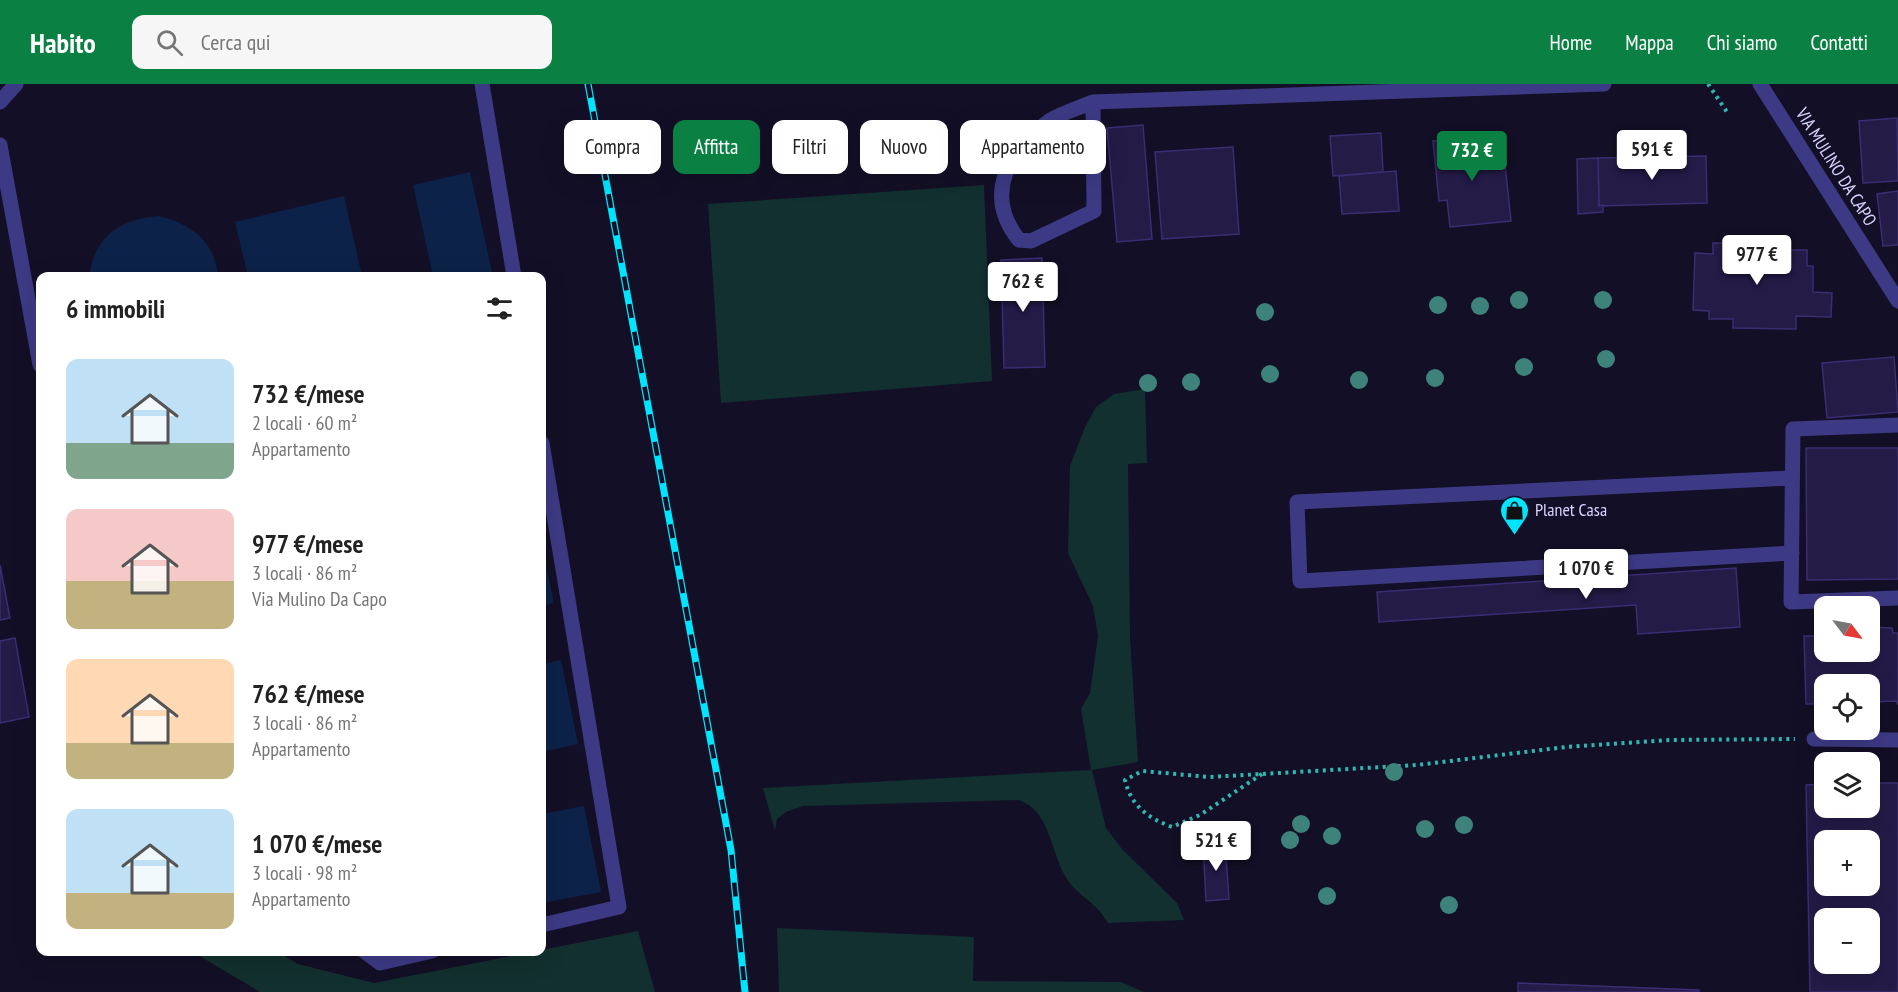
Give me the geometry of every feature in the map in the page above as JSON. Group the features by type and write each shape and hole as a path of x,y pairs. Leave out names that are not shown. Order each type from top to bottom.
{"street":[{"path":"0,102 16,84"},
{"path":"482,84 513,272"},
{"path":"1093,102 1094,211 1031,241 1019,240 1010,228 1002,210 1001,190 1008,167 1022,144 1051,120 1093,102 1604,84"},
{"name":"VIA MULINO DA CAPO","path":"1760,84 1898,301"},
{"path":"0,145 36,343"},
{"path":"1898,425 1793,429 1791,602 1898,598"},
{"path":"546,467 619,908 546,925"},
{"path":"1791,553 1300,580 1297,502 1792,478"},
{"path":"1880,740 1898,740"},
{"path":"371,956 380,963 410,956"}],"path":[{"path":"1708,84 1727,112"},
{"path":"1262,774 1200,815 1172,827 1150,818 1128,796 1125,780 1142,771 1210,777 1262,774 1418,765 1566,747 1669,740 1814,739"}],"green space":[{"path":"984,185 992,381 721,403 708,204"},
{"path":"1145,389 1147,463 1128,464 1130,637 1138,762 1092,770 1106,828 1122,849 1177,903 1184,920 1108,923 1099,910 1069,882 1038,814 1019,800 803,806 786,812 777,819 775,831 763,788 1091,770 1081,709 1090,693 1098,636 1093,606 1068,553 1070,466 1085,427 1096,407 1114,394"},
{"path":"777,928 974,937 973,981 1121,982 1144,992 779,992"},
{"path":"638,931 655,992 260,992 199,956 284,956 298,964 374,983 511,956 546,956 546,949"}],"water":[{"path":"470,172 492,272 432,272 413,185"},
{"path":"344,196 361,272 247,272 235,222"},
{"path":"158,216 190,229 206,243 212,253 217,272 90,272 97,250 111,232 132,221"},
{"path":"546,565 554,603 546,605"},
{"path":"561,660 578,744 546,751 546,663"},
{"path":"584,806 601,892 546,902 546,813"}],"building":[{"path":"1897,118 1898,181 1863,183 1859,121"},
{"path":"1143,125 1152,239 1117,242 1107,128"},
{"path":"1381,133 1383,172 1333,176 1330,136"},
{"path":"1475,137 1477,147 1503,145 1511,221 1450,227 1447,200 1439,201 1433,141"},
{"path":"1233,147 1239,234 1162,239 1155,152"},
{"path":"1706,156 1707,203 1599,206 1598,158"},
{"path":"1598,158 1599,206 1603,205 1603,212 1578,214 1577,159"},
{"path":"1396,171 1399,211 1342,214 1339,176"},
{"path":"1898,191 1898,245 1883,246 1877,194"},
{"path":"1713,243 1780,244 1780,250 1807,250 1807,266 1813,266 1813,292 1832,293 1831,317 1796,316 1796,329 1733,328 1733,319 1709,319 1709,311 1693,310 1695,253 1713,254"},
{"path":"1042,258 1045,367 1004,368 1001,260"},
{"path":"1894,357 1898,412 1827,418 1822,363"},
{"path":"1806,448 1898,448 1898,579 1807,580"},
{"path":"0,565 10,618 0,620"},
{"path":"1736,568 1740,627 1638,634 1636,605 1379,622 1377,592"},
{"path":"1880,627 1892,628 1893,633 1898,633 1898,705 1896,701 1880,702 1880,674 1814,674 1814,704 1806,704 1804,636 1814,636 1814,662 1880,662"},
{"path":"15,638 29,717 0,723 0,641"},
{"path":"1880,783 1898,783 1898,992 1810,992 1806,785 1814,785 1814,818 1880,818"},
{"path":"1225,842 1229,899 1206,901 1203,844"},
{"path":"1518,983 1699,990 1699,992 1518,992"}],"railway":[{"path":"588,84 731,850 745,992"}],"place":[{"name":"Planet Casa","path":"1514,536"}]}
